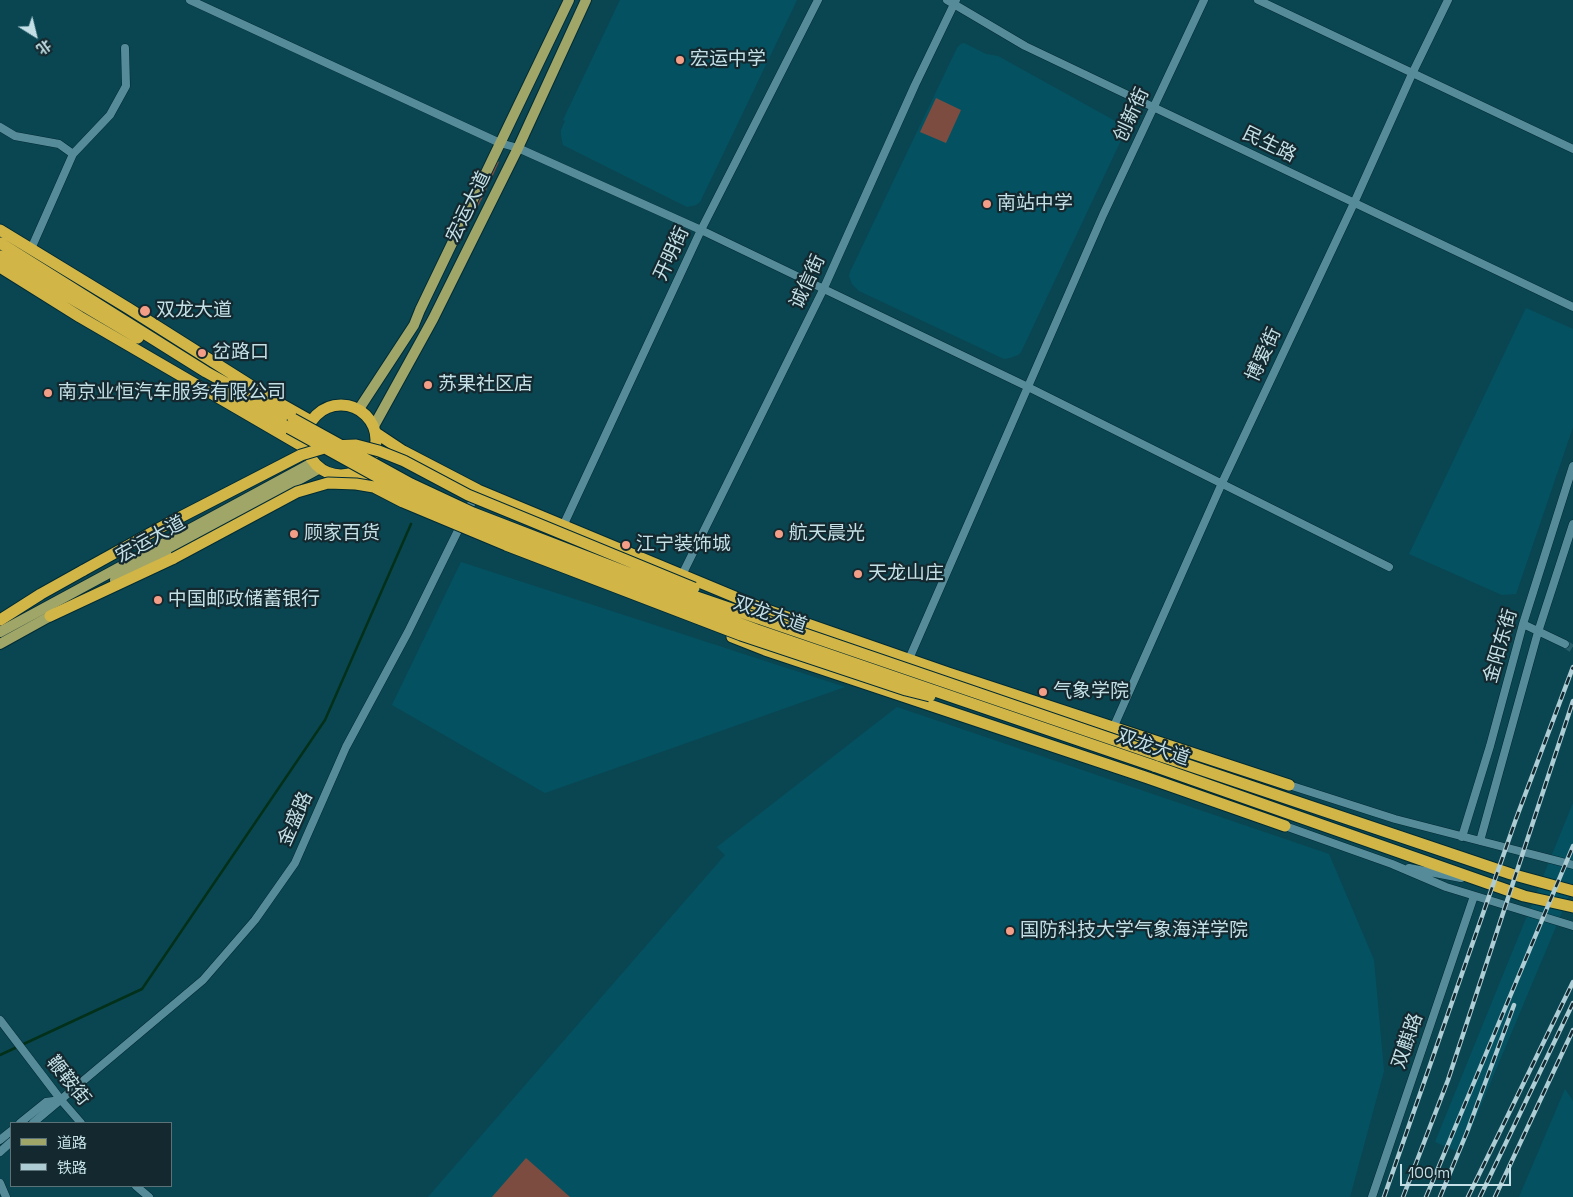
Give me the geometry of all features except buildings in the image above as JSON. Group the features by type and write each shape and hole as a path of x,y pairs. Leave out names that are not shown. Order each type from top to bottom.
{"highway":[{"path":"0,230 311,421"},
{"name":"双龙大道","path":"0,243 206,372 411,484 472,512 644,578 761,619 1512,874 1573,891"},
{"name":"双龙大道","path":"0,256 289,428 400,490 482,527 758,630 1002,715 1154,766 1524,896 1573,907"},
{"path":"0,267 88,322 307,449"},
{"path":"337,405 349,405 359,409 368,416 375,430 376,445 373,456 366,465 356,472 346,475 336,475 317,465 307,449 306,439 311,421 317,414 337,405"},
{"name":"双龙大道","path":"375,430 403,451 478,490 764,609 908,659 1289,784"},
{"path":"0,620 40,594 169,522 301,455 331,446 356,445 379,451 404,461 468,495 705,593 761,619"},
{"name":"双龙大道","path":"356,472 458,530 766,650 1285,826"},
{"path":"50,616 174,558 297,492 328,483 356,484 374,487 403,502 506,545 740,635 906,690 1002,715"}],"main road":[{"name":"宏运大道","path":"359,409 414,325 569,0"},
{"name":"宏运大道","path":"375,430 434,319 518,148 586,0"},
{"name":"宏运大道","path":"0,644 317,465"},
{"name":"宏运大道","path":"0,632 317,465"}],"street":[{"path":"190,0 500,143 518,148 701,230 1028,387 1389,567"},
{"name":"开明街","path":"563,526 701,230 818,0"},
{"name":"创新街","path":"908,659 1091,243 1204,0"},
{"path":"1258,0 1573,149"},
{"name":"博爱街","path":"1114,726 1222,483 1448,0"},
{"name":"民生路","path":"953,2 1025,46 1573,307"},
{"name":"诚信街","path":"682,575 823,290 953,2"},
{"path":"31,249 73,154 110,115 126,86 125,48"},
{"path":"0,127 15,136 59,144 73,154"},
{"name":"金阳东街","path":"1462,837 1490,746 1523,624 1573,466"},
{"name":"金盛路","path":"35,1122 203,980 255,920 295,862 346,747 408,632 478,490"},
{"name":"金阳东街","path":"1480,840 1538,632 1573,524"},
{"path":"1523,624 1565,644"},
{"path":"1289,784 1370,811 1462,837 1573,864"},
{"path":"1285,826 1392,864 1446,887 1573,926"},
{"path":"1392,864 1492,885"},
{"name":"双麒路","path":"1372,1197 1474,896"},
{"name":"鞭鞍街","path":"0,1020 80,1122"},
{"name":"金盛路","path":"21,1122 46,1102 61,1100"},
{"path":"0,1140 10,1132"},
{"path":"0,1152 10,1143"},
{"path":"0,1183 6,1197"},
{"path":"137,1187 149,1197"}],"shaded area":[{"name":"宏运中学","path":"620,0 797,0 700,202 696,205 687,207 563,145 561,130 565,121 563,120"},
{"name":"南站中学","path":"964,43 986,54 998,56 1117,122 1123,132 1123,136 1021,352 1018,355 1004,359 859,291 852,284 849,276 957,48"},
{"path":"936,98 961,110 946,143 920,132"},
{"path":"495,159 499,162 484,195 456,247"},
{"path":"1526,308 1573,329 1573,427 1516,594 1502,595 1409,554"},
{"path":"461,562 845,687 545,793 392,705"},
{"name":"国防科技大学气象海洋学院","path":"897,707 1329,854 1374,960 1384,1071 1350,1197 428,1197 725,855 717,847"},
{"path":"1573,803 1573,886 1461,1153 1435,1142"},
{"path":"1565,1089 1573,1101 1573,1197 1519,1197"},
{"path":"526,1158 570,1197 492,1197"}],"waterway":[{"path":"0,1055 142,989 325,720 411,524"}],"tunnel":[{"path":"1565,644 1573,649"}],"railway":[{"path":"1384,1197 1516,819 1573,667"},
{"path":"1403,1197 1448,1080 1573,701"},
{"path":"1426,1197 1573,846"},
{"path":"1468,1197 1573,982"},
{"path":"1480,1197 1573,1003"},
{"path":"1440,1197 1467,1132 1514,1005"},
{"path":"1495,1197 1573,1030"}],"place":[{"name":"宏运中学","path":"680,60"},
{"name":"南站中学","path":"987,204"},
{"name":"双龙大道","path":"145,311"},
{"name":"岔路口","path":"202,353"},
{"name":"苏果社区店","path":"428,385"},
{"name":"南京业恒汽车服务有限公司","path":"48,393"},
{"name":"顾家百货","path":"294,534"},
{"name":"航天晨光","path":"779,534"},
{"name":"江宁装饰城","path":"626,545"},
{"name":"天龙山庄","path":"858,574"},
{"name":"中国邮政储蓄银行","path":"158,600"},
{"name":"气象学院","path":"1043,692"},
{"name":"国防科技大学气象海洋学院","path":"1010,931"}]}
